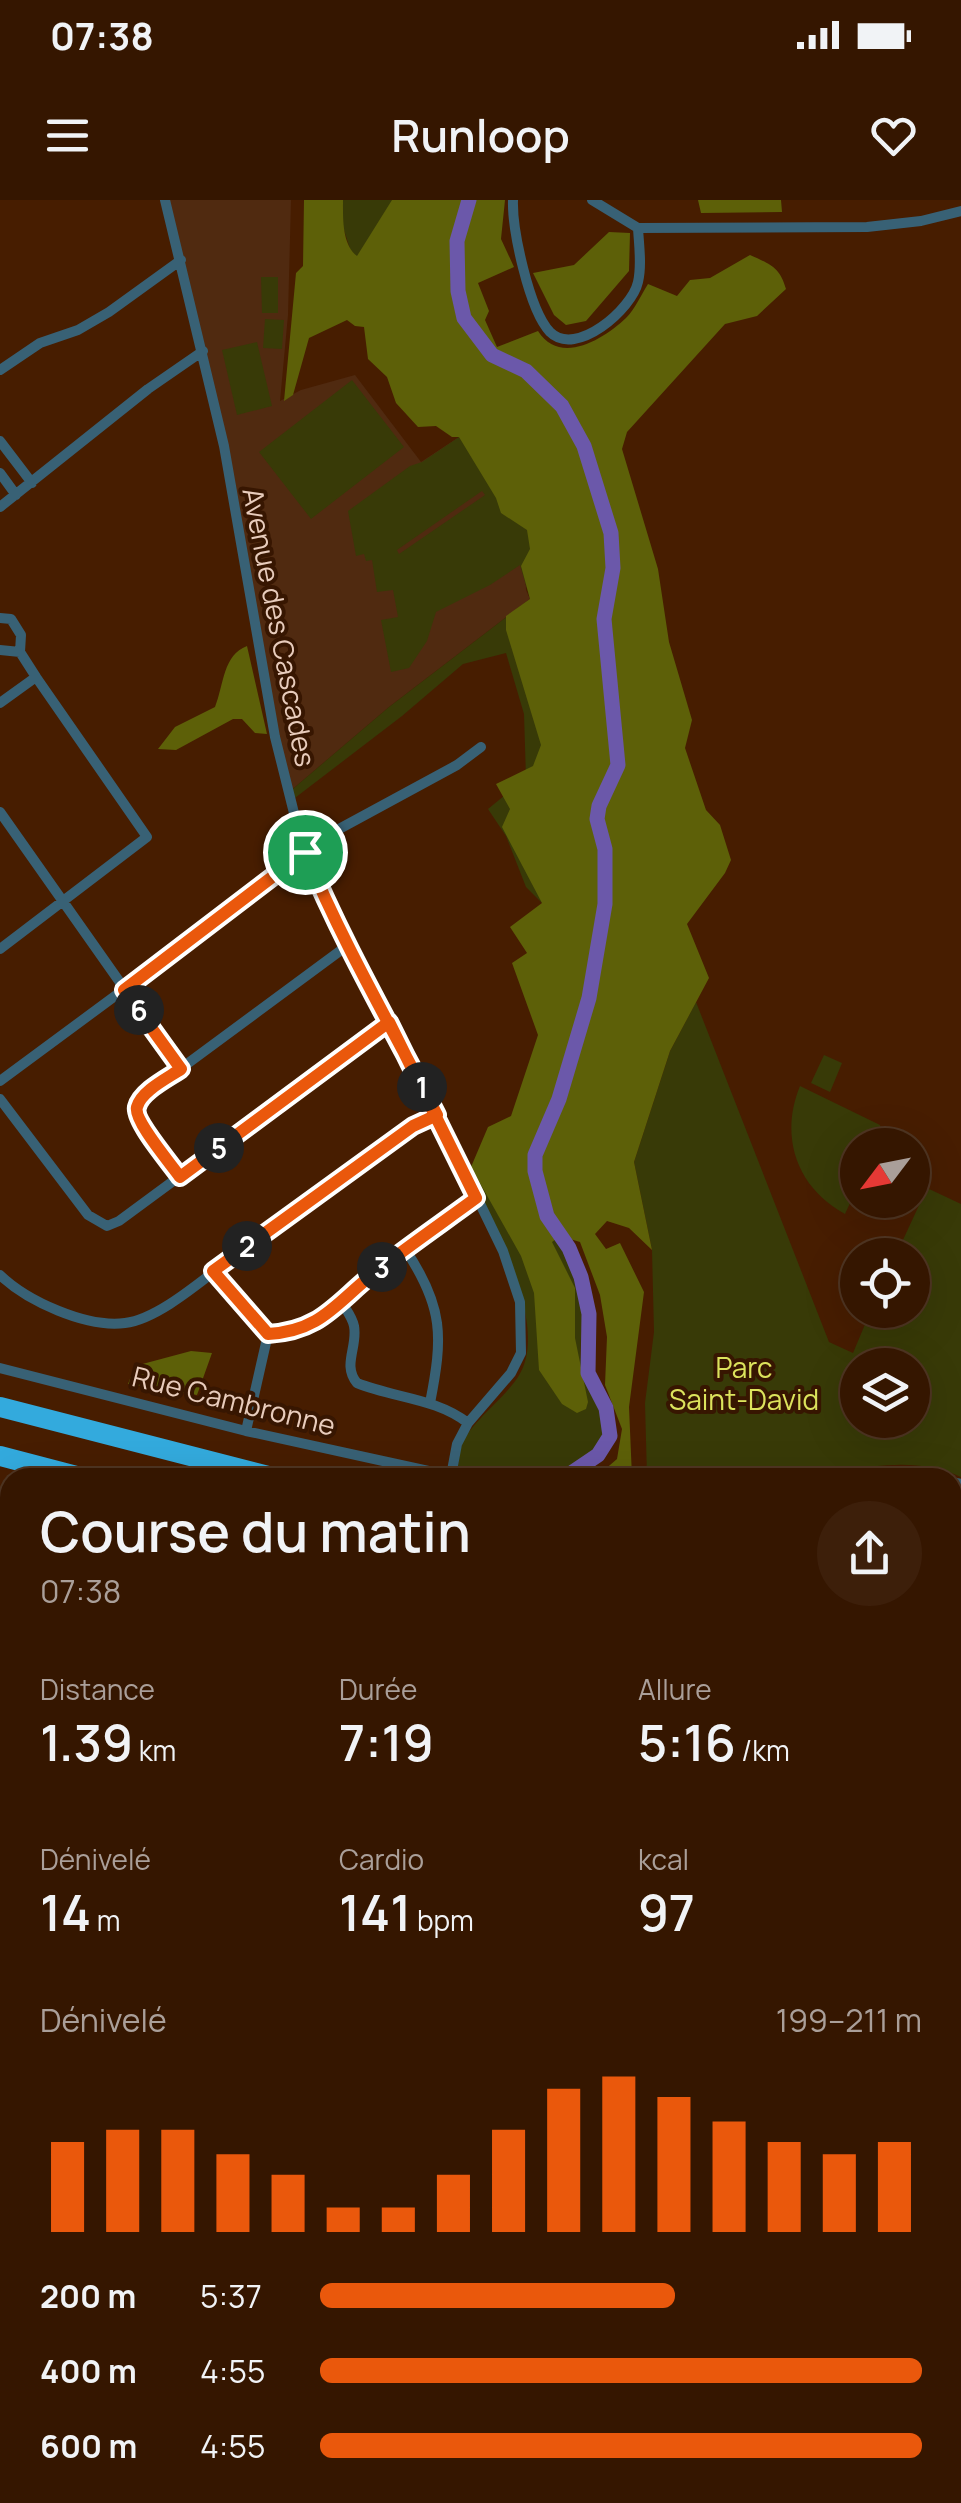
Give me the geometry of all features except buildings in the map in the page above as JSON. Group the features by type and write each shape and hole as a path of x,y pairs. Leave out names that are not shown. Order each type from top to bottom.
{"highway":[{"path":"0,1406 238,1468"},
{"path":"0,1456 46,1468"}],"street":[{"name":"Avenue des Cascades","path":"165,200 224,446 275,737 305,852 437,1115 507,1264 520,1302 521,1353 511,1373 468,1423 457,1444 455,1468"},
{"path":"514,200 514,236 532,292 549,331 559,338 588,334 626,308 638,282 638,228"},
{"path":"592,200 638,228 867,226 961,212"},
{"path":"0,370 40,343 78,330 109,312 181,260"},
{"path":"0,507 202,351"},
{"path":"0,441 32,483"},
{"path":"0,472 16,495"},
{"path":"0,618 10,619 21,635 20,652 147,837 0,949"},
{"path":"0,650 20,652"},
{"path":"0,703 36,677"},
{"path":"0,1081 328,834 457,765 481,747"},
{"path":"0,812 181,1069"},
{"path":"180,1177 138,1118 136,1111 143,1097 348,944"},
{"path":"0,1099 97,1223 107,1226 119,1222 389,1022"},
{"path":"0,1275 31,1300 108,1323 122,1324 152,1314 413,1126 437,1115"},
{"path":"268,1334 303,1328 342,1303 370,1276 476,1198"},
{"path":"405,1249 425,1279 440,1327 440,1352 430,1404"},
{"path":"213,1271 268,1334"},
{"path":"342,1303 355,1330 349,1366 357,1383 455,1413 468,1423"},
{"path":"246,1431 268,1334"},
{"name":"Rue Cambronne","path":"0,1368 246,1431 417,1468"}],"shaded area":[{"path":"165,200 291,200 288,315 280,401 301,390 355,375 421,462 459,437 524,526 526,590 530,599 389,707 288,793 224,446"},
{"path":"304,200 343,200 346,238 357,256 392,200 505,200 501,239 514,267 478,283 489,311 485,320 497,347 538,331 558,347 582,346 626,318 648,284 677,296 690,280 710,278 750,255 773,267 786,289 757,316 725,324 627,432 622,449 658,569 669,642 692,720 685,748 706,810 720,825 731,860 687,924 709,978 670,1051 634,1162 652,1250 629,1228 607,1221 595,1234 606,1249 620,1243 644,1292 629,1407 632,1468 606,1468 617,1459 622,1429 605,1385 607,1337 600,1295 580,1242 560,1236 552,1242 575,1288 575,1338 588,1402 586,1409 577,1413 562,1404 539,1370 534,1293 521,1256 471,1167 488,1127 511,1116 538,1035 512,963 527,953 510,927 542,903 502,827 510,809 496,784 533,766 541,745 506,630 506,616 530,599 521,566 530,549 527,530 501,513 459,437 452,437 436,426 418,427 396,403 387,377 368,359 364,327 347,320 309,338 293,395 284,401 296,273 303,266"},
{"path":"698,200 781,200 782,212 701,213"},
{"path":"609,232 630,233 629,271 586,321 566,325 554,315 533,273 574,265"},
{"path":"247,646 267,734 255,733 242,719 233,719 176,750 158,749 175,727 215,707 229,663"},
{"path":"191,1351 212,1353 197,1395 128,1384 135,1366"}],"green space":[{"path":"343,200 469,200 464,318 562,406 542,903 526,887 506,836 488,809 526,778 524,714 506,653 463,664 291,801 288,793 389,707 530,599 520,565 436,612 427,641 409,668 391,672 381,620 398,617 393,590 377,592 372,560 366,561 364,554 356,556 348,511 410,466 459,437 351,252 343,227","holes":["482,491 485,495 399,554 397,550"]},
{"path":"261,277 278,277 278,313 262,313"},
{"path":"265,319 284,320 282,349 263,348"},
{"path":"257,342 272,406 237,415 222,350"},
{"path":"352,380 404,447 311,519 259,452"},
{"name":"Parc Saint-David","path":"696,1002 829,1342 842,1348 840,1438 930,1438 930,1348 855,1348 863,1328 930,1328 930,1238 904,1238 913,1218 930,1218 930,1189 961,1204 961,1468 647,1468 645,1403 654,1332 652,1250 634,1162 670,1051"},
{"path":"824,1055 842,1063 830,1092 811,1083"},
{"path":"800,1086 880,1125 881,1128 840,1128 840,1211 804,1176 792,1142 794,1105"},
{"path":"498,1153 575,1267 582,1306 581,1364 604,1432 598,1446 574,1468 458,1468 467,1435 518,1377 527,1355 528,1329 513,1272 463,1169"}],"waterway":[{"path":"469,200 457,241 458,291 464,318 492,355 526,371 562,406 584,446 611,533 613,568 604,619 618,765 597,819 605,849 605,904 589,998 559,1099 535,1155 535,1171 547,1216 569,1248 581,1277 589,1314 588,1373 606,1408 610,1436 598,1455 579,1468"}],"route":[{"path":"305,852 124,990 181,1069 143,1097 136,1111 138,1118 180,1177 389,1022 437,1115 476,1198 370,1276 318,1320 303,1328 268,1334 213,1271 413,1126 437,1115 305,852"}]}
